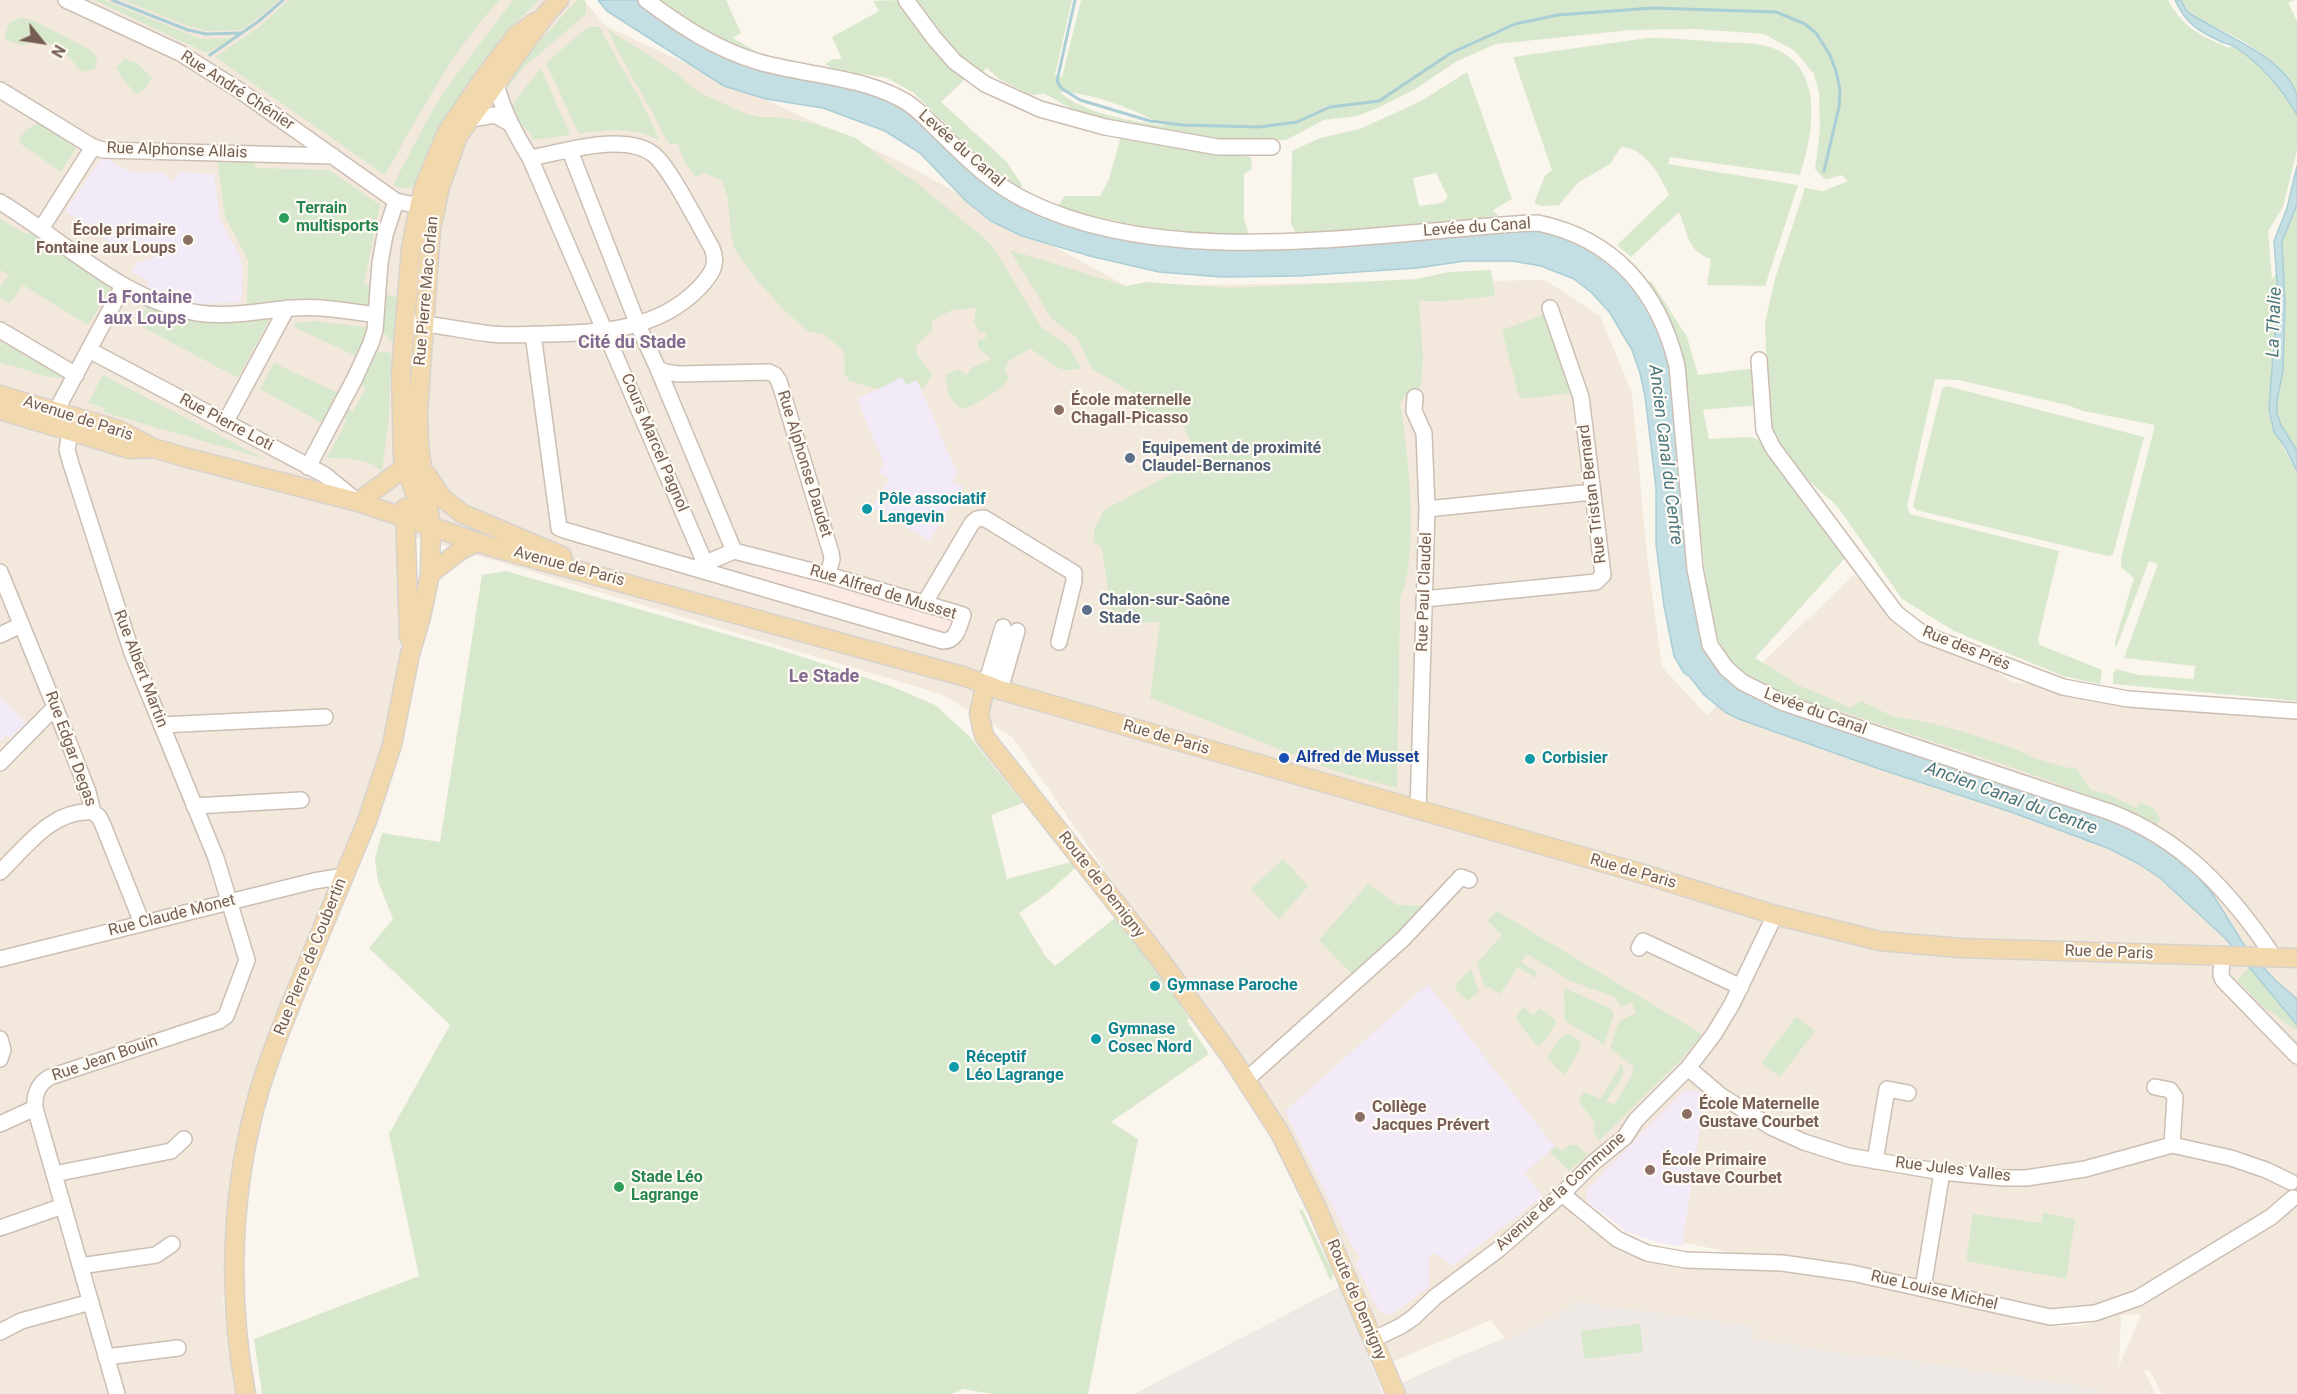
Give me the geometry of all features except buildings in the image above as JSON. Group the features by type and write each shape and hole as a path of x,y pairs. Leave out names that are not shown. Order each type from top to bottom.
{"main road":[{"name":"Rue Pierre Mac Orlan","path":"420,523 404,463 401,372 411,248 415,228 445,170 458,136 471,118 516,36 546,14 559,0"},
{"name":"Rue Pierre Mac Orlan","path":"420,523 423,468 418,447 418,409 427,208 424,187 447,132 490,85"},
{"name":"Avenue de Paris","path":"0,395 119,430 153,448 358,502 477,542 993,687"},
{"name":"Avenue de Paris","path":"0,410 129,448 153,448"},
{"path":"358,502 404,463"},
{"path":"423,468 442,498 463,514 622,581"},
{"path":"410,654 420,523"},
{"name":"Rue Pierre de Coubertin","path":"245,1394 238,1340 234,1278 237,1212 246,1145 272,1052 367,821 392,745 429,574 420,523"},
{"path":"429,574 461,550 477,542"},
{"name":"Rue de Paris","path":"993,687 1640,873 1775,915 1856,936 1908,944 1960,948 2297,958"},
{"name":"Route de Demigny","path":"993,687 979,714 984,736 1159,958 1281,1133 1316,1206 1396,1394"}],"street":[{"name":"Rue André Chénier","path":"66,0 147,36 195,62 396,201 415,228"},
{"name":"Levée du Canal","path":"646,0 701,38 731,52 759,62 845,80 899,98 911,105 969,161 1005,189 1028,201 1088,224 1146,235 1231,243 1352,238 1538,223 1563,228 1613,255 1645,290 1666,329 1673,348 1677,366 1695,569 1710,645 1726,668 1743,682 1784,702 2110,812 2144,826 2177,847 2212,880 2250,921 2269,957"},
{"path":"906,0 955,62 985,84 1040,109 1105,127 1218,147 1272,147"},
{"name":"Cours Marcel Pagnol","path":"490,85 502,119 530,158 605,331 699,566"},
{"name":"Rue Alphonse Allais","path":"0,90 93,147 111,151 333,156"},
{"path":"471,118 502,119"},
{"path":"404,322 488,334 605,331 638,325 668,311 694,293 713,272 716,257 655,155 638,146 614,144 530,158"},
{"path":"41,229 93,147"},
{"path":"570,151 638,325 658,369"},
{"name":"Rue André Chénier","path":"396,201 427,208"},
{"path":"308,467 371,343 382,254 396,201"},
{"path":"0,202 123,286 166,304 201,313 234,314 313,307 376,315"},
{"path":"19,417 45,418 56,411 123,286"},
{"path":"225,423 287,308"},
{"name":"Rue Tristan Bernard","path":"1424,600 1596,582 1603,575 1581,397 1550,308"},
{"path":"0,330 75,375"},
{"name":"Rue Alfred de Musset","path":"532,334 559,528 699,566 943,641 949,641 958,630 963,615 828,575 734,551"},
{"name":"Rue Pierre Loti","path":"89,350 330,477 358,502"},
{"name":"Rue des Prés","path":"1759,360 1764,430 1773,448 1896,613 1923,634 2063,687 2128,699 2297,711"},
{"name":"Cours Marcel Pagnol","path":"658,369 734,551"},
{"name":"Rue Alphonse Daudet","path":"658,369 671,374 762,372 775,375 783,390 831,553 832,559 828,575"},
{"name":"Rue Paul Claudel","path":"1415,397 1414,411 1424,433 1427,509 1418,810"},
{"path":"56,411 61,419 82,428 92,438"},
{"name":"Rue Albert Martin","path":"70,432 67,450 70,464 132,653 216,858 229,902"},
{"path":"1427,509 1593,492"},
{"path":"924,604 972,523 984,518 1074,573 1059,642"},
{"path":"699,566 734,551"},
{"name":"Rue Edgar Degas","path":"0,572 88,792 93,812 103,825 142,923"},
{"path":"0,635 21,625"},
{"path":"993,687 1010,629"},
{"path":"0,763 55,707"},
{"path":"161,725 325,717"},
{"path":"194,806 301,800"},
{"path":"0,872 54,821 84,812 93,812"},
{"name":"Rue Claude Monet","path":"0,960 314,881 344,876"},
{"path":"1246,1080 1403,939 1461,876 1469,880"},
{"name":"Rue Jean Bouin","path":"35,1108 36,1093 44,1081 50,1077 219,1021 226,1016 247,960 229,902"},
{"name":"Avenue de la Commune","path":"1374,1339 1414,1317 1435,1297 1499,1249 1562,1194 1594,1162 1618,1144 1636,1120 1688,1068 1714,1034 1741,987 1775,915"},
{"path":"1639,948 1643,941 1741,987"},
{"path":"2223,956 2221,975 2223,980 2297,1056"},
{"path":"0,1039 3,1050 0,1059"},
{"name":"Rue Jules Valles","path":"1688,1068 1744,1112 1787,1136 1826,1150 1875,1161 1942,1172 2003,1178 2056,1175 2172,1145 2232,1158 2294,1180"},
{"path":"2155,1088 2170,1090 2175,1097 2172,1145"},
{"name":"Rue Jules Valles","path":"1875,1161 1887,1089 1908,1093"},
{"path":"0,1124 35,1108 117,1394"},
{"path":"54,1174 171,1151 184,1139"},
{"path":"1923,1288 1942,1172"},
{"path":"2294,1180 2289,1188 2295,1199"},
{"name":"Rue Louise Michel","path":"1562,1194 1617,1239 1631,1248 1647,1253 1686,1260 1744,1261 1819,1268 1923,1288 2050,1317 2095,1313 2138,1298 2271,1217 2295,1199"},
{"path":"0,1228 63,1206"},
{"path":"80,1266 156,1255 172,1244"},
{"path":"0,1332 21,1321 91,1302"},
{"path":"106,1357 178,1348"}],"shaded area":[{"path":"0,0 583,0 607,27 901,162 1126,286 1545,280 1600,316 1632,393 1647,556 1662,667 1707,715 1854,575 2012,682 2297,707 2297,1394 2162,1394 2150,1371 2144,1370 2155,1394 2099,1394 2096,1388 1885,1357 1846,1354 1752,1338 1753,1326 1577,1302 1507,1342 1491,1320 1394,1361 1272,1110 1012,737 944,695 412,536 402,640 384,742 355,839 258,1075 228,1248 223,1305 253,1394 0,1394","holes":["1588,1202 1626,1231 2050,1317 2117,1315 2079,1326 2061,1326 2005,1316 1896,1289 1788,1272 1662,1265 1627,1254 1612,1246 1572,1215","2121,1315 2141,1315 2119,1366"]},
{"name":"École primaire Fontaine aux Loups","path":"102,157 131,172 163,172 173,181 180,172 214,174 220,219 240,256 243,270 241,302 200,304 146,288 149,281 131,272 137,262 152,259 156,253 142,244 129,247 130,250 121,253 119,248 65,211"},
{"path":"902,377 917,380 957,473 952,481 963,487 929,541 872,507 889,479 879,473 884,464 857,399"},
{"path":"758,561 953,617 947,636 753,579"},
{"path":"0,697 26,723 10,738 7,735 0,742"},
{"path":"1428,984 1555,1147 1524,1173 1543,1196 1453,1266 1434,1253 1429,1256 1429,1287 1392,1314 1385,1314 1378,1310 1356,1264 1360,1256 1353,1248 1285,1111"},
{"name":"École Primaire Gustave Courbet","path":"1697,1091 1705,1096 1682,1246 1659,1243 1626,1231 1588,1202 1586,1196 1588,1188 1682,1092"},
{"path":"1341,1286 1383,1394 1134,1394"},
{"path":"1577,1302 1754,1326 1752,1338 1846,1354 1885,1357 2096,1388 2099,1394 1386,1394 1404,1382 1454,1359 1504,1338 1507,1341"}],"green space":[{"path":"94,0 104,0 201,39 232,38 207,53"},
{"path":"123,0 279,0 241,30 208,31 188,26"},
{"path":"289,0 500,0 466,40 451,62 385,175 215,57 259,27"},
{"path":"513,0 539,0 500,40 477,70 458,100 418,181 413,187 407,189 393,185 431,113 453,79"},
{"path":"577,0 586,2 586,14 524,67 507,88 511,73"},
{"path":"660,0 726,0 741,33 733,38 755,51 739,47 716,35"},
{"path":"900,0 932,49 965,79 941,102 1007,162 1022,185 1020,190 992,171 914,93 887,78 835,70 825,64 834,59 842,59 832,37 879,11 873,1"},
{"path":"915,0 1072,0 1055,75 1062,77 1081,0 2168,0 2187,25 2229,48 2232,45 2257,64 2274,80 2297,115 2297,150 2283,207 2268,231 2272,279 2276,274 2277,281 2269,414 2297,471 2297,701 2113,684 2113,674 2116,669 2139,675 2194,679 2195,666 2124,658 2158,564 2149,561 2116,648 2115,642 2134,578 2121,567 2121,558 2155,425 2083,411 2067,405 1958,380 1935,379 1907,506 1910,514 2059,551 2038,640 2040,645 2102,670 2100,684 2063,676 1954,631 1902,599 1837,506 1800,473 1777,446 1769,425 1765,323 1775,279 1805,188 1823,191 1848,181 1841,175 1826,180 1815,169 1820,129 1819,93 1814,74 1794,50 1764,34 1696,29 1631,30 1496,44 1457,61 1417,88 1357,116 1324,120 1286,140 1219,142 1107,123 1072,109 1045,94 1031,95 999,79 987,68 982,72 952,52","holes":["1060,92 1114,103 1165,126 1095,111 1081,106"]},
{"path":"2181,0 2295,0 2288,3 2297,21 2297,97 2285,77 2268,59 2236,37 2192,15 2186,10"},
{"path":"21,17 34,21 91,50 97,57 95,69 82,72 61,48 37,39 22,45 4,39 9,23"},
{"path":"600,27 646,111 659,140 639,133 619,130 579,134 546,63 584,30"},
{"path":"607,29 675,72 698,92 747,114 817,124 856,138 902,174 912,179 984,238 996,251 1042,328 1069,347 1081,368 1065,370 1059,368 1030,349 1008,361 1005,370 1009,379 1000,388 980,401 961,409 949,396 945,376 958,369 966,375 973,367 991,359 978,348 978,340 985,339 986,333 979,332 974,321 976,308 952,310 932,321 932,331 916,346 918,356 932,374 922,391 917,380 906,385 902,377 878,389 849,381 844,372 845,358 842,349 823,334 809,332 784,310 755,278 734,248 728,199 722,180 704,173 695,177 685,163 678,144 670,144 664,135"},
{"path":"1647,38 1761,45 1782,52 1797,64 1806,79 1811,117 1800,175 1670,157 1668,164 1798,185 1765,286 1707,285 1711,259 1703,256 1693,246 1679,212 1631,257 1617,245 1669,195 1651,164 1630,149 1621,147 1610,164 1579,182 1559,205 1542,206 1534,203 1545,176 1552,170 1513,57"},
{"path":"125,59 137,63 152,78 146,88 137,95 116,68"},
{"path":"541,68 570,135 533,140 530,132 519,124 509,108"},
{"path":"1467,72 1512,199 1493,210 1499,217 1297,235 1291,224 1292,151 1320,138 1360,129 1421,101","holes":["1436,173 1448,197 1442,203 1419,206 1413,178"]},
{"path":"42,122 77,146 61,172 18,142 28,129"},
{"path":"1121,136 1251,157 1252,169 1244,174 1244,219 1249,235 1152,228 1057,207 1065,196 1100,196 1109,179"},
{"path":"217,157 255,158 255,168 329,170 380,205 364,283 372,287 370,306 319,299 247,306 248,261 225,216"},
{"path":"2297,204 2297,451 2281,425 2277,414 2277,400 2283,371 2285,304 2282,242"},
{"path":"0,219 24,233 45,235 112,287 88,325 23,285 10,303 0,297 0,287 9,275 0,270"},
{"path":"1010,250 1126,286 1146,282 1230,288 1417,279 1449,272 1491,270 1495,296 1447,301 1419,301 1423,358 1421,387 1411,390 1400,403 1408,464 1411,528 1407,573 1400,601 1397,788 1338,772 1150,698 1160,622 1113,624 1102,548 1094,542 1094,530 1104,510 1209,454 1207,448 1195,453 1181,420 1175,415 1151,424 1138,399 1130,391 1092,369 1077,338 1051,318"},
{"path":"1651,281 1687,337 1698,375 1748,369 1755,371 1758,405 1703,410 1709,439 1749,437 1765,441 1798,486 1794,491 1799,498 1804,497 1847,556 1755,658 1802,687 1850,708 1861,701 1892,716 1961,731 2015,749 2034,758 2077,769 2091,790 2108,794 2136,808 2140,803 2153,808 2160,820 2156,826 2131,811 2017,769 1846,713 1783,695 1746,679 1727,656 1717,637 1709,612 1687,402 1647,283"},
{"path":"386,294 398,298 394,345 381,329"},
{"path":"148,304 178,315 215,322 269,320 238,378 137,324"},
{"path":"1543,315 1572,393 1522,399 1518,393 1502,330"},
{"path":"314,321 371,328 358,357 294,327 295,323"},
{"path":"0,341 66,379 45,376 0,362"},
{"path":"374,351 391,353 389,417 382,471 363,461 327,458 347,420 339,416 345,407 353,411 366,388 358,383"},
{"path":"274,363 340,394 324,424 260,389"},
{"path":"103,375 265,459 103,412 105,408 88,403"},
{"path":"1947,386 2144,437 2113,555 2108,556 1916,510 1913,506 1942,389"},
{"path":"506,571 778,649 891,686 935,705 970,737 1023,803 991,815 1007,879 1071,862 1075,868 1049,892 1019,913 1046,957 1055,966 1116,917 1171,988 1189,1019 1187,1021 1209,1054 1111,1122 1138,1139 1088,1394 992,1394 963,1389 952,1394 262,1394 254,1339 419,1276 389,1134 450,1025 369,948 393,919 378,881 375,858 382,833 440,842 482,575"},
{"path":"1283,859 1308,886 1279,919 1251,889"},
{"path":"1368,884 1397,905 1426,906 1354,976 1319,940"},
{"path":"1497,911 1702,1034 1680,1061 1599,1141 1593,1131 1595,1124 1579,1101 1584,1092 1601,1099 1621,1064 1623,1076 1606,1102 1615,1104 1633,1074 1634,1067 1610,1048 1619,1021 1636,1013 1632,1003 1621,1007 1615,997 1568,980 1527,954 1521,962 1537,972 1535,978 1518,967 1500,994 1485,987 1477,963 1502,935 1488,921"},
{"path":"2250,967 2297,1025 2297,1030 2266,1010 2237,980"},
{"path":"1471,969 1479,992 1467,1001 1455,988"},
{"path":"1564,988 1610,1008 1614,1013 1604,1044 1565,1021"},
{"path":"1522,1007 1534,1015 1539,1008 1556,1020 1549,1035 1538,1047 1516,1019"},
{"path":"1796,1017 1815,1031 1780,1077 1761,1063"},
{"path":"1568,1034 1579,1040 1581,1048 1564,1075 1547,1058 1558,1040"},
{"path":"1571,1145 1576,1145 1587,1155 1569,1171 1550,1151 1555,1147 1561,1151"},
{"path":"1302,1209 1333,1273 1331,1282 1299,1210"},
{"path":"2043,1213 2075,1219 2066,1279 1966,1261 1973,1214 2041,1223"},
{"path":"1640,1324 1643,1352 1584,1359 1581,1331"}],"water":[{"name":"Ancien Canal du Centre","path":"598,0 640,0 664,16 810,77 899,101 999,189 1169,243 1532,230 1557,234 1603,256 1634,284 1667,344 1699,618 1730,678 2132,824 2192,869 2213,895 2246,948 2274,979 2297,999 2297,1025 2226,939 2160,878 2139,864 2110,849 2014,813 1739,719 1725,712 1704,695 1684,673 1674,656 1664,606 1656,544 1656,488 1640,373 1632,350 1610,313 1592,293 1574,279 1541,266 1512,261 1465,261 1417,268 1298,276 1222,277 1159,272 1090,256 1022,236 991,221 966,201 920,153 885,131 823,108 766,99 724,86 607,11"},
{"path":"2175,0 2181,0 2186,10 2192,15 2252,48 2281,70 2291,82 2297,96 2297,115 2262,69 2233,46 2199,30 2188,21"},
{"path":"2297,166 2297,204 2282,242 2285,304 2283,371 2277,400 2277,414 2297,451 2297,471 2285,447 2274,432 2269,409 2276,316 2277,281 2274,241 2287,208"}],"waterway":[{"path":"112,0 188,30 206,34 241,33"},
{"path":"210,55 259,21 283,0"},
{"path":"1075,0 1057,81 1061,88 1080,100 1150,121 1183,125 1259,127 1297,122 1330,107 1379,101 1451,53 1515,24 1558,15 1653,8 1776,12 1805,24 1816,33 1830,55 1836,71 1840,90 1839,107 1824,171"}],"place":[{"name":"Terrain multisports","path":"284,218"},
{"name":"École primaire Fontaine aux Loups","path":"188,240"},
{"name":"École maternelle Chagall-Picasso","path":"1059,410"},
{"name":"Equipement de proximité Claudel-Bernanos","path":"1130,458"},
{"name":"Pôle associatif Langevin","path":"867,509"},
{"name":"Chalon-sur-Saône Stade","path":"1087,610"},
{"name":"Alfred de Musset","path":"1284,758"},
{"name":"Corbisier","path":"1530,759"},
{"name":"Gymnase Paroche","path":"1155,986"},
{"name":"Gymnase Cosec Nord","path":"1096,1039"},
{"name":"Réceptif Léo Lagrange","path":"954,1067"},
{"name":"École Maternelle Gustave Courbet","path":"1687,1114"},
{"name":"Collège Jacques Prévert","path":"1360,1117"},
{"name":"École Primaire Gustave Courbet","path":"1650,1170"},
{"name":"Stade Léo Lagrange","path":"619,1187"}],"district":[{"name":"La Fontaine aux Loups","path":"145,308"},
{"name":"Cité du Stade","path":"632,343"},
{"name":"Le Stade","path":"824,677"}],"water label":[{"name":"La Thalie","path":"2275,322"}]}
